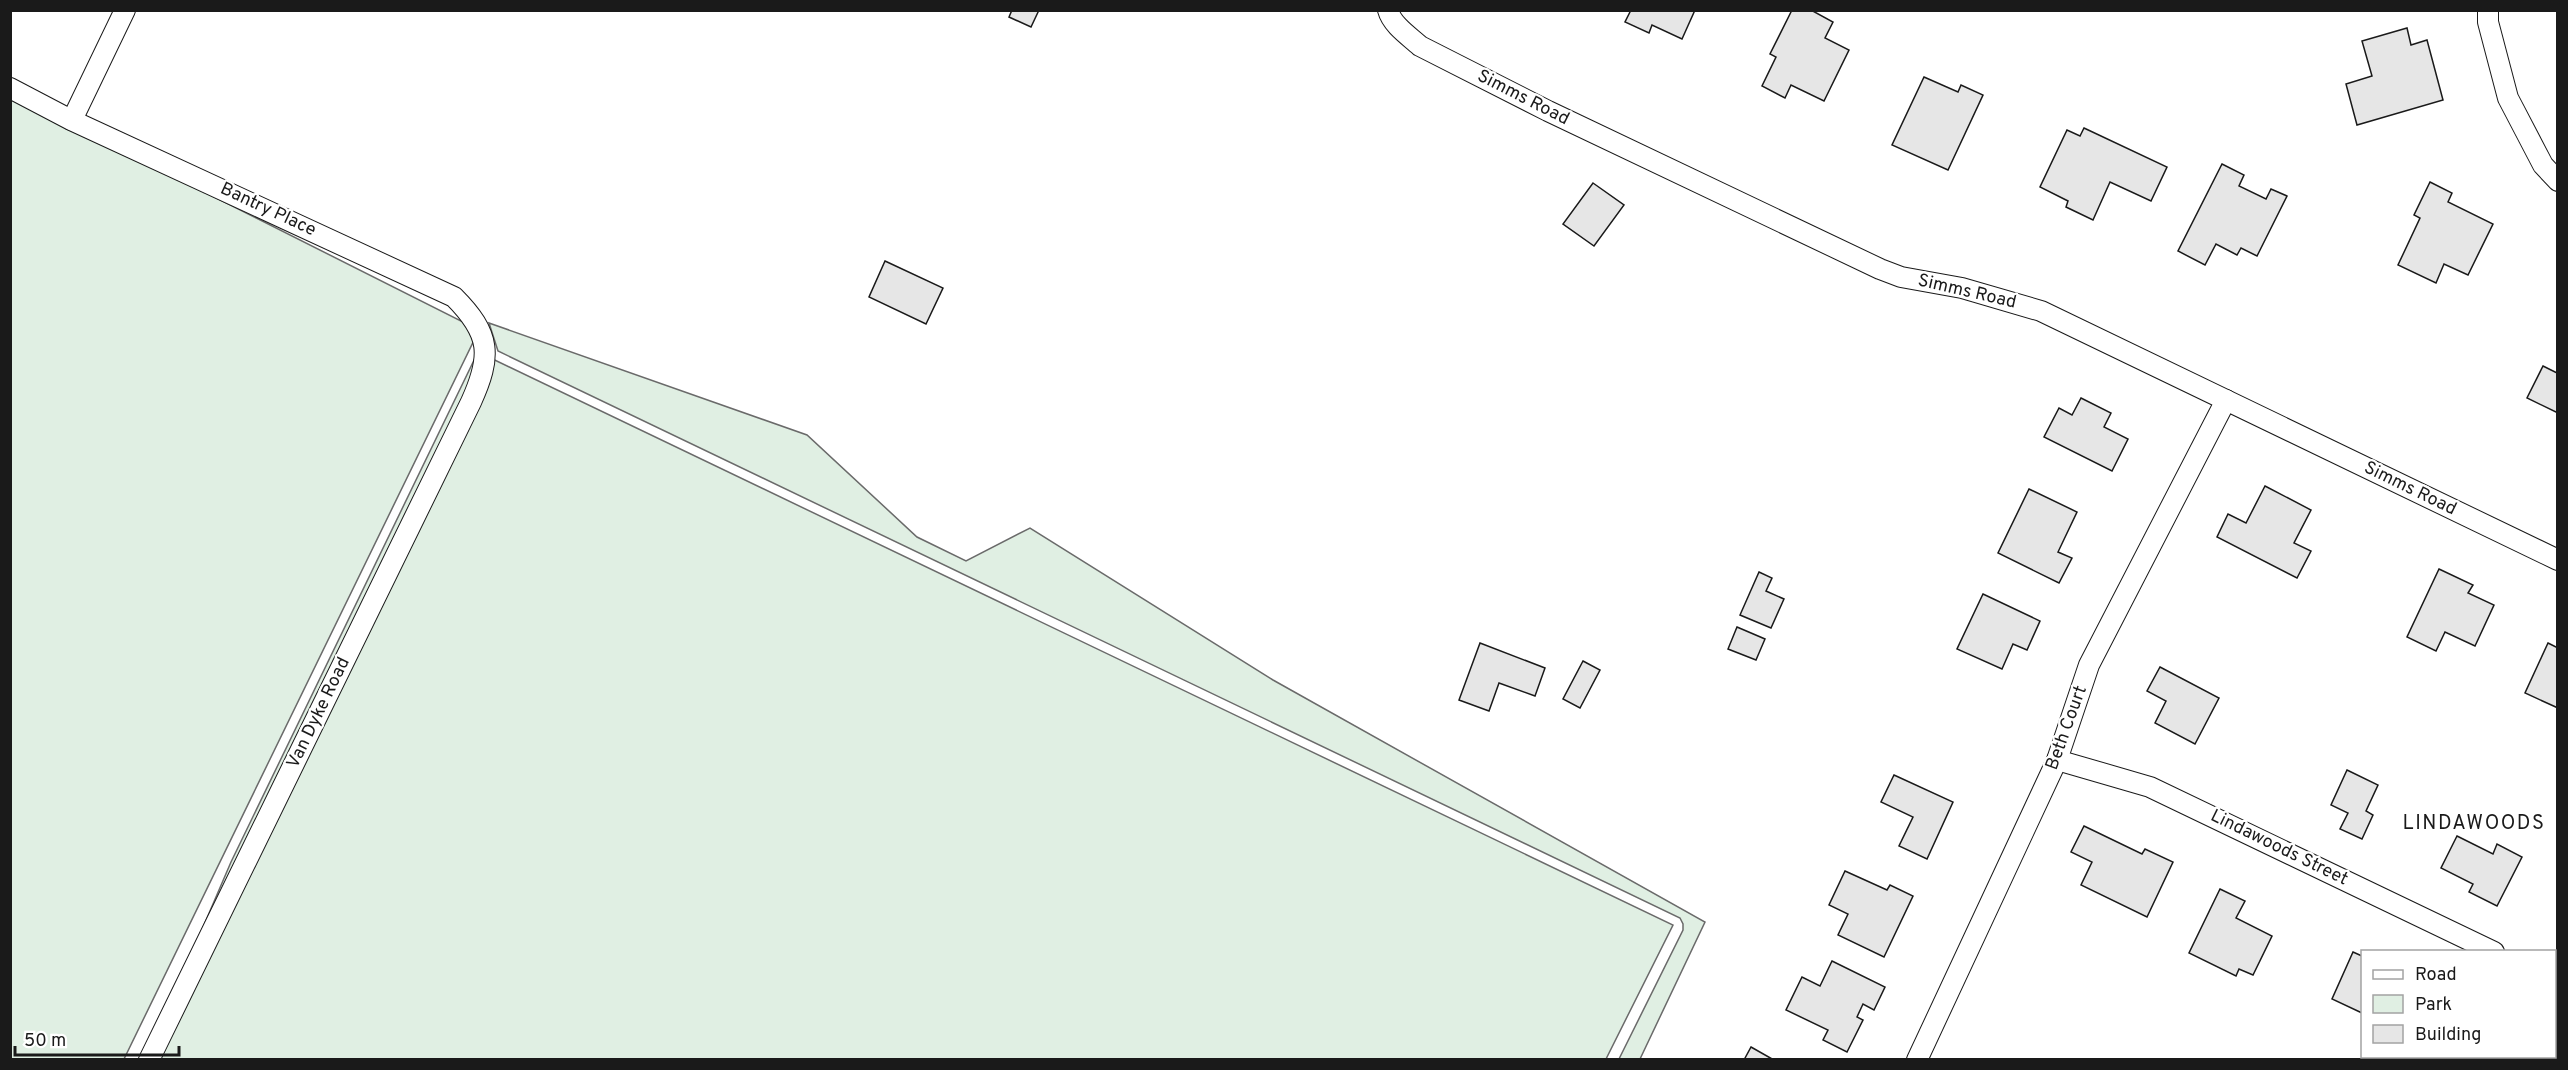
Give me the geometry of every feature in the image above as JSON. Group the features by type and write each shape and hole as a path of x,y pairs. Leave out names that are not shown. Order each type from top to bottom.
{"street":[{"path":"72,120 126,10"},
{"name":"Simms Road","path":"1388,10 1404,33 1420,46 1548,111 1880,269 1901,277 1962,288 2041,311 2558,560"},
{"path":"2488,10 2488,22 2508,98 2543,165 2558,181"},
{"name":"Bantry Place","path":"10,88 72,120 454,297 476,322 485,347 485,366"},
{"name":"Van Dyke Road","path":"149,1059 471,402 485,366"},
{"name":"Beth Court","path":"1917,1059 2057,760 2089,665 2226,400"},
{"name":"Lindawoods Street","path":"2057,760 2150,787 2492,950"}],"green space":[{"path":"10,99 85,132 479,330 124,1059 11,1059"},
{"path":"489,323 807,435 917,537 966,561 1030,528 1273,680 1705,922 1640,1059 1619,1059 1683,930 1680,918 498,351"},
{"path":"478,352 1673,925 1606,1059 146,1060 231,862"}],"building":[{"path":"1012,10 1039,10 1031,27 1009,17"},
{"path":"1631,10 1695,10 1682,39 1652,25 1649,33 1625,22"},
{"path":"1792,10 1811,10 1833,22 1825,38 1849,50 1824,101 1791,85 1785,98 1762,86 1776,57 1770,54"},
{"path":"2407,28 2411,45 2427,40 2443,100 2357,125 2346,84 2372,76 2362,41"},
{"path":"1924,77 1958,92 1961,85 1983,95 1948,170 1892,145"},
{"path":"2084,128 2167,167 2151,201 2110,182 2093,220 2066,207 2068,201 2040,187 2067,130 2080,136"},
{"path":"2222,164 2244,175 2239,186 2266,199 2271,189 2287,196 2257,256 2241,248 2237,255 2216,244 2205,265 2178,251"},
{"path":"2430,182 2452,193 2448,202 2493,224 2468,275 2444,264 2436,283 2398,265 2420,218 2414,215"},
{"path":"1593,183 1624,205 1594,246 1563,224"},
{"path":"885,261 943,288 926,324 869,297"},
{"path":"2543,366 2557,373 2558,371 2558,413 2527,398"},
{"path":"2081,398 2111,413 2104,427 2128,439 2112,471 2044,437 2059,408 2072,415"},
{"path":"2265,486 2311,510 2294,543 2311,551 2297,578 2217,537 2228,514 2246,523"},
{"path":"2029,489 2077,512 2058,552 2072,558 2059,583 1998,553"},
{"path":"2439,569 2473,585 2468,593 2494,605 2475,646 2445,632 2436,651 2407,637"},
{"path":"1759,572 1772,578 1766,591 1784,599 1771,628 1740,615"},
{"path":"1983,594 2040,621 2027,650 2013,644 2002,669 1957,649"},
{"path":"1737,627 1765,639 1756,660 1728,649"},
{"path":"1480,643 1545,668 1535,696 1499,683 1489,711 1459,700"},
{"path":"2548,643 2558,648 2558,708 2525,693"},
{"path":"1583,661 1600,670 1580,708 1563,699"},
{"path":"2160,667 2219,698 2195,744 2155,723 2166,701 2147,691"},
{"path":"2347,770 2378,785 2366,811 2373,815 2362,839 2340,829 2348,813 2331,805"},
{"path":"1894,775 1953,802 1927,859 1899,846 1913,817 1881,802"},
{"path":"2084,826 2142,854 2145,849 2173,862 2147,917 2081,885 2092,862 2071,852"},
{"path":"2457,836 2493,854 2497,844 2522,857 2497,906 2469,892 2473,884 2441,868"},
{"path":"1845,871 1887,890 1890,885 1913,896 1884,957 1838,935 1848,914 1829,905"},
{"path":"2220,889 2245,901 2236,918 2272,936 2253,975 2239,969 2236,976 2189,953"},
{"path":"2353,952 2361,956 2361,1013 2332,999"},
{"path":"1832,961 1885,987 1874,1010 1863,1004 1857,1017 1863,1020 1847,1052 1823,1040 1828,1030 1786,1010 1802,977 1820,986"},
{"path":"1751,1047 1774,1060 1744,1060"},
{"path":"2460,1058 2528,1058 2527,1060 2460,1060"}],"district":[{"name":"LINDAWOODS","path":"2474,824"}]}
